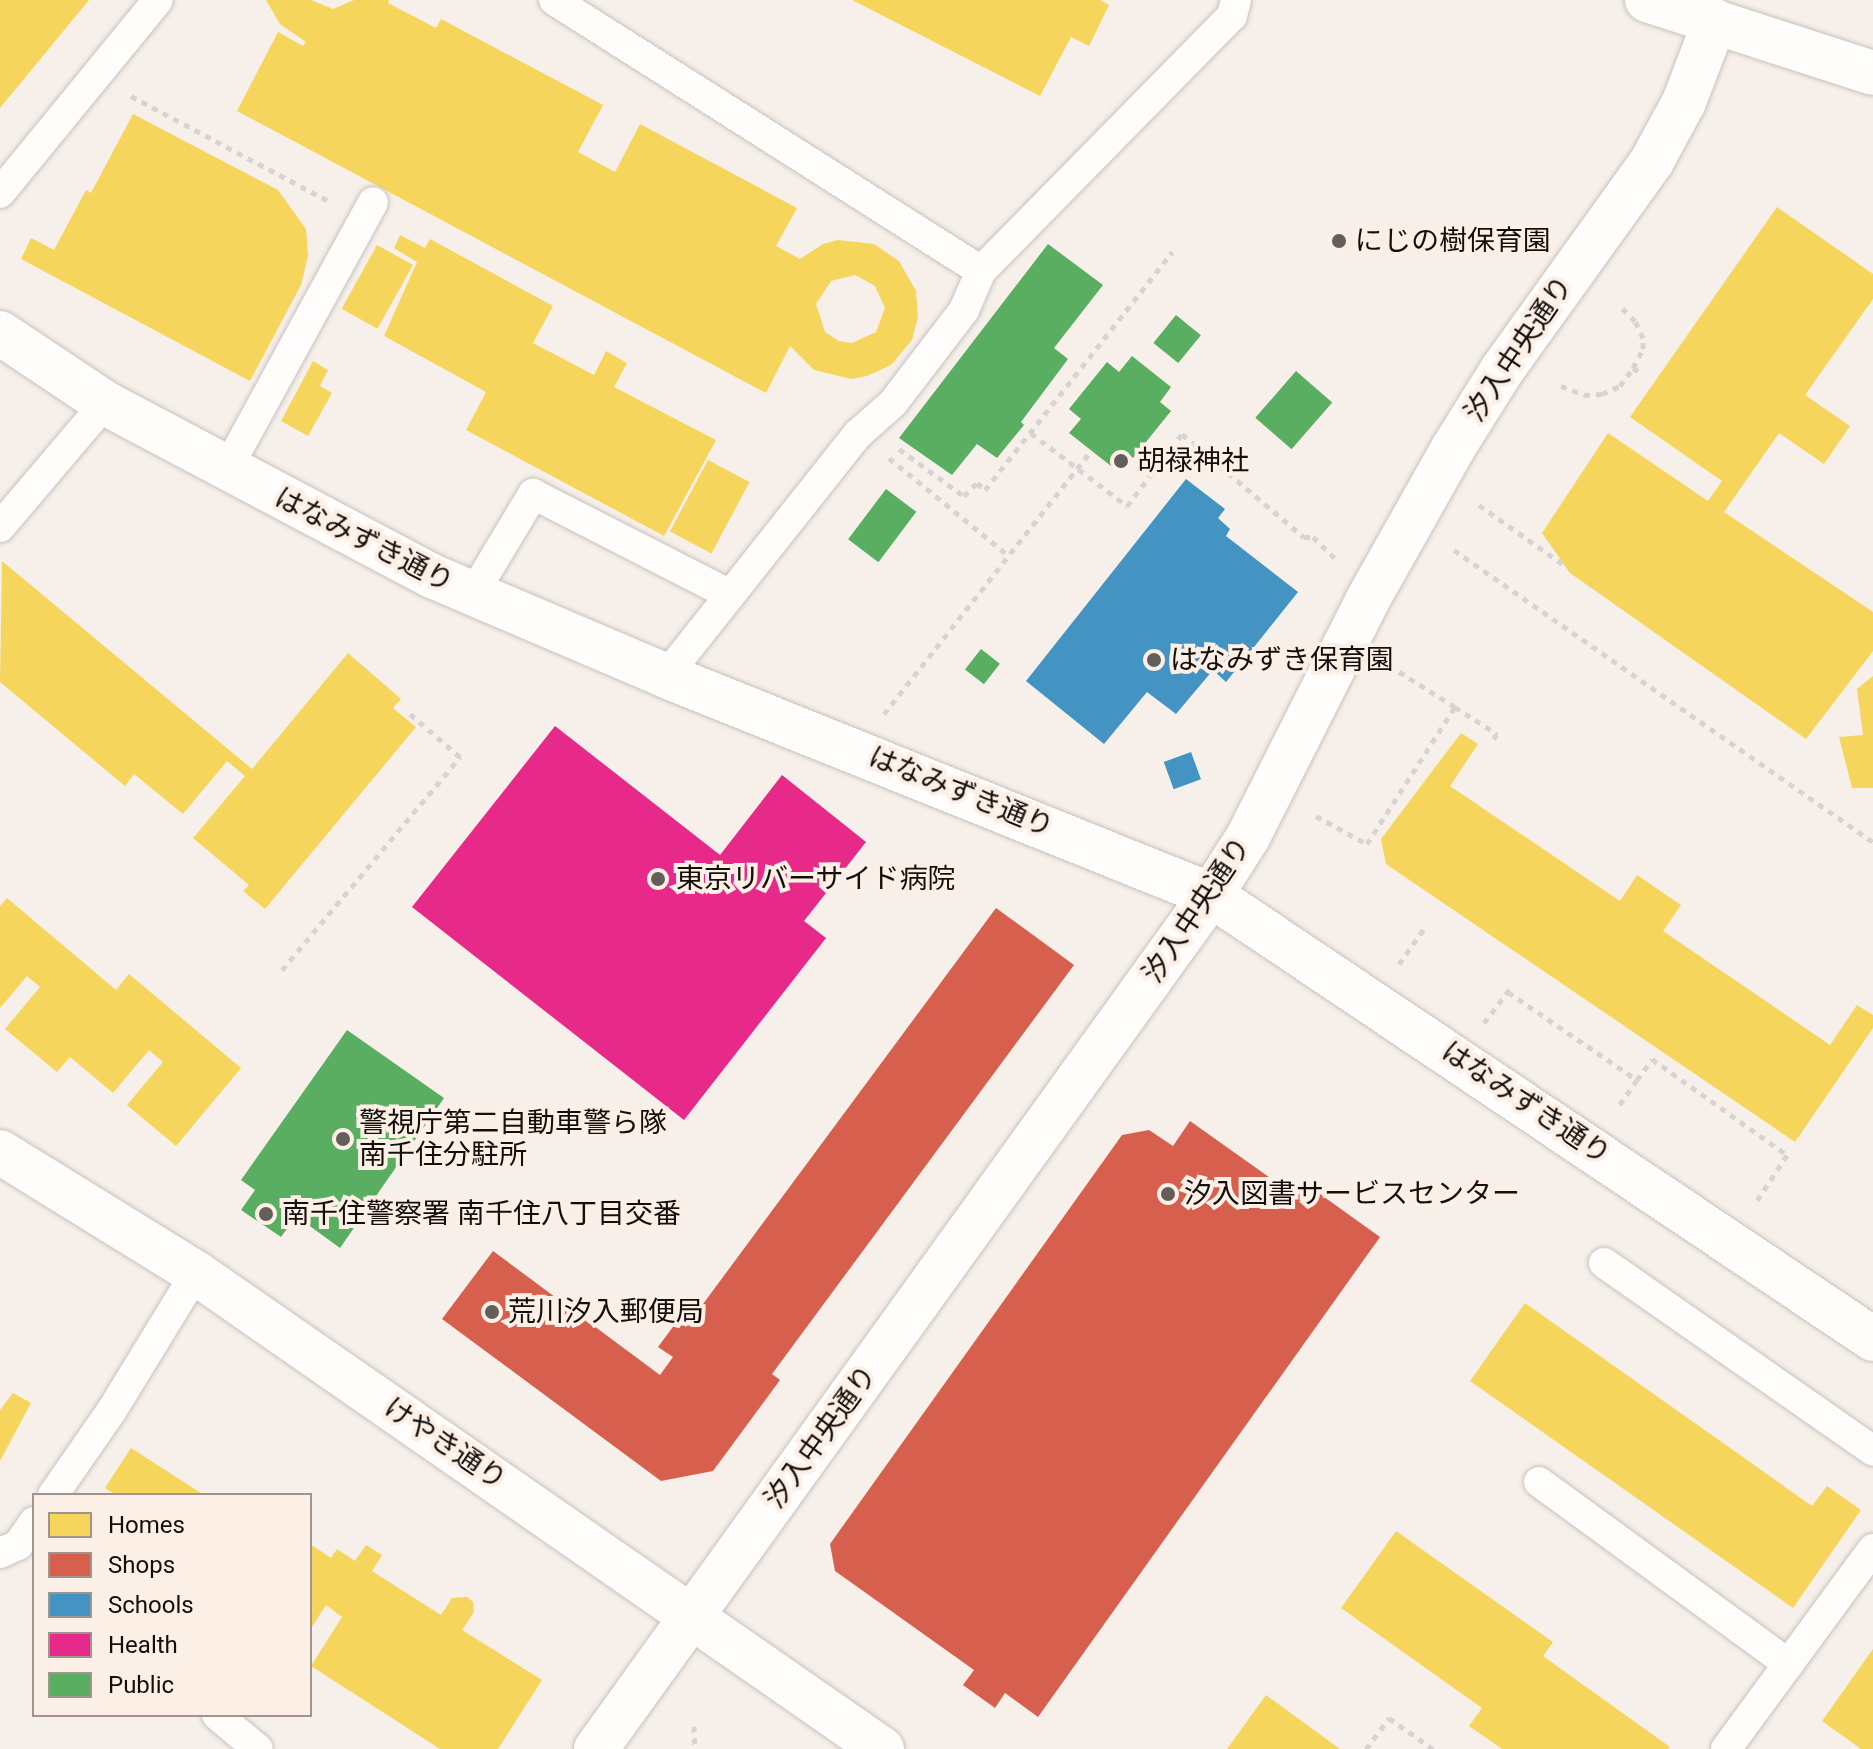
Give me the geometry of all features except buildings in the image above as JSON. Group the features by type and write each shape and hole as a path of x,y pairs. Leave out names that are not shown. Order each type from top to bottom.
{"street":[{"path":"1647,0 1873,73"},
{"name":"汐入中央通り","path":"596,1749 1211,895 1248,837 1367,601 1452,450 1502,370 1652,161 1684,102 1715,21"},
{"name":"はなみずき通り","path":"0,333 105,403 473,594 666,676 1211,895 1873,1339"},
{"name":"けやき通り","path":"0,1152 196,1273 882,1749"}],"lane":[{"path":"0,193 158,0"},
{"path":"554,0 981,271"},
{"path":"666,676 857,435 893,403 964,310 981,271 1232,16 1236,0"},
{"path":"227,469 368,211"},
{"path":"0,527 105,403"},
{"path":"473,594 533,494 730,595"},
{"path":"1604,1263 1873,1451"},
{"path":"54,1493 112,1410 196,1273"},
{"path":"1539,1482 1789,1664"},
{"path":"1726,1749 1873,1549"},
{"path":"219,1717 258,1749"}],"path":[{"path":"95,77 368,211"},
{"path":"889,442 964,496 977,483 985,490 1172,252"},
{"path":"1561,386 1584,395 1602,394 1620,386 1633,368 1643,349 1643,338 1635,321 1618,304"},
{"path":"1633,368 1642,373"},
{"path":"1031,433 1076,471 1127,506 1182,434 1304,537 1313,537 1336,560"},
{"path":"881,451 1009,556"},
{"path":"881,718 1088,455"},
{"path":"1479,505 1564,565"},
{"path":"1454,550 1873,842"},
{"path":"1392,667 1497,734 1493,740"},
{"path":"1316,816 1367,844 1455,707"},
{"path":"282,970 460,757 408,712"},
{"path":"1396,969 1426,926"},
{"path":"1481,1027 1513,985"},
{"path":"1508,992 1637,1080"},
{"path":"1612,1116 1652,1059 1787,1155 1751,1210"},
{"path":"1366,1749 1389,1718 1433,1749"},
{"path":"694,1726 695,1749"}],"place":[{"name":"にじの樹保育園","path":"1339,241"},
{"name":"胡禄神社","path":"1121,461"},
{"name":"はなみずき保育園","path":"1154,660"},
{"name":"東京リバーサイド病院","path":"658,879"},
{"name":"警視庁第二自動車警ら隊 南千住分駐所","path":"343,1139"},
{"name":"汐入図書サービスセンター","path":"1168,1194"},
{"name":"南千住警察署 南千住八丁目交番","path":"266,1214"},
{"name":"荒川汐入郵便局","path":"492,1312"}]}
